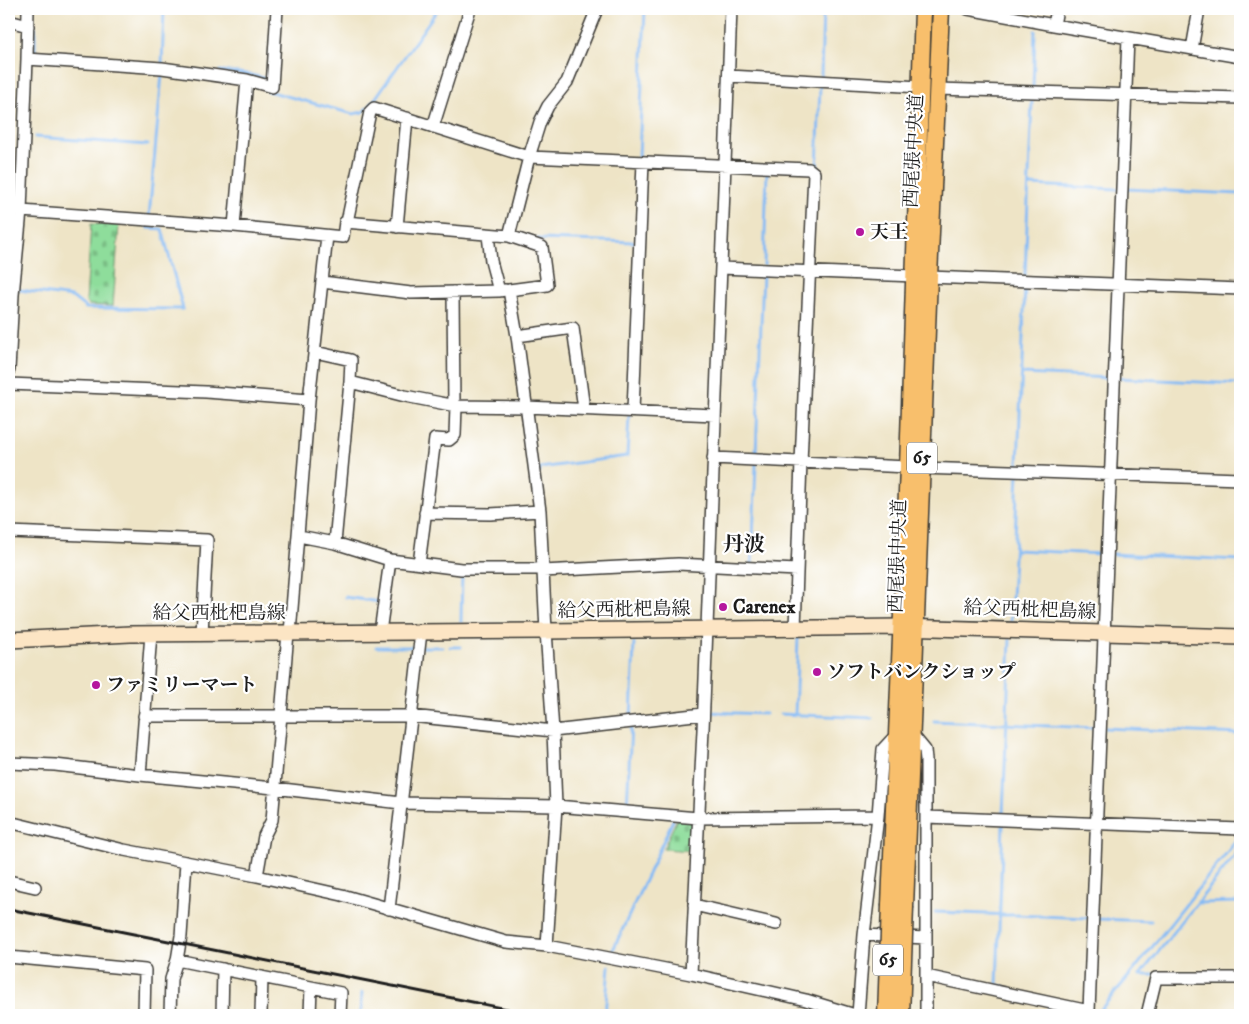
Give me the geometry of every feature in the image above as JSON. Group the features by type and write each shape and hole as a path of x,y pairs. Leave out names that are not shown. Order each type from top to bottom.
{"main road":[{"name":"西尾張中央道","path":"886,1015 897,906 915,467 921,276 920,87 923,9"},
{"name":"西尾張中央道","path":"921,276 937,89 940,9"},
{"name":"給父西枇杷島線","path":"9,640 130,634 908,627 1240,637"},
{"name":"西尾張中央道","path":"897,906 901,1015"}],"street":[{"path":"9,370 11,295 21,211 28,9"},
{"path":"27,59 162,68 247,80 272,87 278,9"},
{"path":"433,127 470,9"},
{"path":"509,236 540,122 548,106 567,82 597,9"},
{"path":"692,974 732,9"},
{"path":"968,9 1240,57"},
{"path":"1054,25 1057,9"},
{"path":"1192,49 1199,9"},
{"path":"9,21 28,26"},
{"path":"926,976 1090,1011 1128,38"},
{"path":"729,76 920,87"},
{"path":"234,226 247,80"},
{"path":"937,89 1240,98"},
{"path":"21,211 234,226 343,237 370,112 374,108 529,157 809,169 814,172 801,462 796,628"},
{"path":"396,227 407,118"},
{"path":"633,411 643,162"},
{"path":"322,282 411,293 504,290 547,284 542,247 509,236 347,222"},
{"path":"488,235 490,261 504,290 517,336 540,511 556,806 547,946"},
{"path":"257,876 264,836 272,820 309,400 327,236"},
{"path":"721,268 1240,289"},
{"path":"419,564 435,439 449,440 456,436 453,292"},
{"path":"517,336 573,328 584,409"},
{"path":"315,352 351,360 335,543"},
{"path":"350,382 455,406 715,414"},
{"path":"9,384 206,392 309,400"},
{"path":"714,458 1240,479"},
{"path":"425,512 490,514 540,511"},
{"path":"9,532 207,540 202,633"},
{"path":"298,536 335,543 390,560 461,569 543,570 678,564 797,570"},
{"path":"380,632 390,560"},
{"path":"389,909 421,632"},
{"path":"140,776 151,634"},
{"path":"144,716 411,716 553,730 703,714"},
{"path":"9,822 124,850 342,895 506,942 547,946 692,974 806,1000 856,1015 878,816 883,749 904,734 925,750 926,760 926,1015"},
{"path":"9,764 55,765 140,776 274,788 401,803 556,806 698,818 878,816"},
{"path":"926,817 1237,829"},
{"path":"170,1015 171,979 181,936 186,862"},
{"path":"9,882 35,887"},
{"path":"694,905 776,924"},
{"path":"864,935 926,938"},
{"path":"9,957 145,970 144,1015"},
{"path":"176,960 341,993 340,1015"},
{"path":"222,1015 223,970"},
{"path":"261,1015 262,977"},
{"path":"1147,1015 1156,978 1240,978"},
{"path":"310,1015 311,987"}],"green space":[{"path":"91,224 119,225 113,306 89,305 86,301"},
{"path":"677,819 694,821 693,851 663,849"}],"waterway":[{"path":"162,66 164,9"},
{"path":"370,106 438,9"},
{"path":"638,158 645,9"},
{"path":"821,77 823,9"},
{"path":"35,27 35,54 37,54"},
{"path":"1033,88 1035,31"},
{"path":"220,71 264,78"},
{"path":"149,217 162,74"},
{"path":"817,172 820,85"},
{"path":"268,91 353,114 363,112 367,108"},
{"path":"1025,275 1032,100"},
{"path":"35,137 148,145"},
{"path":"764,265 767,171"},
{"path":"1029,185 1118,189"},
{"path":"1126,189 1240,194"},
{"path":"20,290 72,297 86,308 183,309 162,229 148,228 148,226"},
{"path":"538,239 636,242"},
{"path":"756,454 763,273"},
{"path":"1018,466 1025,284"},
{"path":"1022,374 1111,378"},
{"path":"1118,378 1240,384"},
{"path":"540,472 540,468 627,456 629,416"},
{"path":"752,564 756,464"},
{"path":"1011,620 1018,474"},
{"path":"1015,550 1102,554"},
{"path":"1112,554 1240,560"},
{"path":"461,622 462,573 464,573"},
{"path":"345,597 380,603"},
{"path":"795,715 798,638"},
{"path":"1003,816 1010,640"},
{"path":"631,718 634,643"},
{"path":"376,647 416,647"},
{"path":"423,647 442,647"},
{"path":"450,647 461,647"},
{"path":"707,712 766,714"},
{"path":"780,714 873,718"},
{"path":"934,721 1096,728"},
{"path":"627,808 631,725"},
{"path":"1105,728 1240,734"},
{"path":"613,950 673,820"},
{"path":"1003,824 997,985 1005,987"},
{"path":"1096,1015 1240,836"},
{"path":"1140,975 1240,849"},
{"path":"1197,903 1240,902"},
{"path":"935,912 1089,918"},
{"path":"1097,919 1151,921"},
{"path":"605,1015 609,966"},
{"path":"1141,975 1154,975"},
{"path":"361,1015 362,993"},
{"path":"1048,1015 1049,1006"}],"railway":[{"path":"9,909 537,1015"}],"place":[{"name":"天王","path":"860,232"},
{"name":"Carenex","path":"723,607"},
{"name":"ソフトバンクショップ","path":"817,672"},
{"name":"ファミリーマート","path":"96,685"}],"district":[{"name":"丹波","path":"744,545"}]}
